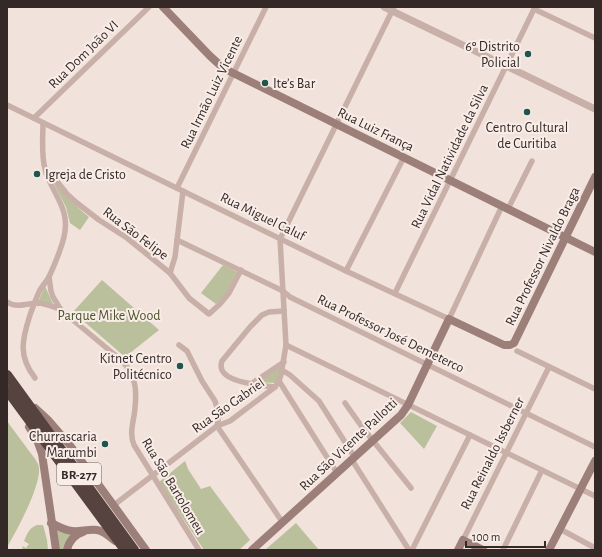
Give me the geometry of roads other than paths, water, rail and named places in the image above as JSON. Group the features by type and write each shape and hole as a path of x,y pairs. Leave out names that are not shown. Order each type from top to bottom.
{"highway":[{"name":"BR-277","path":"7,375 134,550"},
{"name":"BR-277","path":"7,390 124,549"}],"main road":[{"name":"Rua Luiz França","path":"163,7 215,61 234,74 595,252"},
{"name":"Rua Professor Nivaldo Braga","path":"510,345 514,342 595,177"},
{"name":"Rua Miguel Caluf","path":"449,319 502,344 510,345"},
{"name":"Rua São Vicente Pallotti","path":"252,550 401,415 408,405 449,319"},
{"path":"13,398 37,440 42,454 56,550"},
{"path":"24,398 49,421 69,444 146,550"},
{"path":"549,550 595,461"},
{"path":"51,523 70,531 96,530 104,533 124,549"},
{"path":"67,550 69,543 76,535 85,531"},
{"path":"463,540 483,550"},
{"name":"Rua Reinaldo Issberner","path":"458,550 463,540"}],"street":[{"name":"Rua Dom João VI","path":"34,118 148,7"},
{"name":"Rua Irmão Luiz Vicente","path":"177,188 266,7"},
{"path":"384,7 393,9 595,109"},
{"path":"534,8 595,38"},
{"name":"Rua Vidal Natividade da Silva","path":"395,293 534,8"},
{"path":"280,239 393,9"},
{"name":"Rua Miguel Caluf","path":"7,105 346,271 449,319"},
{"path":"35,378 28,368 23,348 23,341 35,304 41,289 49,277 64,238 66,221 62,205 46,173 44,160 44,123"},
{"path":"346,271 404,157"},
{"path":"449,319 505,207 532,161"},
{"name":"Rua São Felipe","path":"46,173 52,175 67,194 77,203 99,220 123,235 170,273 189,298 209,314 229,293 241,270"},
{"path":"170,273 174,262 183,191"},
{"name":"Rua São Gabriel","path":"114,505 217,426 230,421 269,393 279,381 284,362 286,345 280,239"},
{"name":"Rua Professor José Demeterco","path":"177,240 241,270 283,291 290,297 595,447"},
{"name":"Rua São Bartolomeu","path":"49,277 51,291 60,310 121,360 129,369 134,380 136,394 132,439 138,452 199,550"},
{"path":"7,302 14,305 50,305 60,310"},
{"path":"275,387 236,381 228,377 221,369 221,363 262,315 269,312 284,311"},
{"path":"179,344 187,351 202,381 215,401 219,415 217,426 283,523"},
{"path":"286,345 595,496"},
{"path":"517,351 595,389"},
{"path":"251,384 284,362"},
{"name":"Rua Reinaldo Issberner","path":"463,540 549,367"},
{"path":"282,370 290,375 323,406 353,459 409,550"},
{"path":"279,381 337,473"},
{"path":"345,403 411,488"},
{"path":"412,550 470,435"},
{"path":"503,550 542,470"},
{"path":"560,529 595,548"}],"place":[{"name":"6º Distrito Policial","path":"528,54"},
{"name":"Ite’s Bar","path":"265,83"},
{"name":"Centro Cultural de Curitiba","path":"527,112"},
{"name":"Igreja de Cristo","path":"37,174"},
{"name":"Kitnet Centro Politécnico","path":"180,366"},
{"name":"Churrascaria Marumbi","path":"105,444"}],"park label":[{"name":"Parque Mike Wood","path":"109,315"}]}
